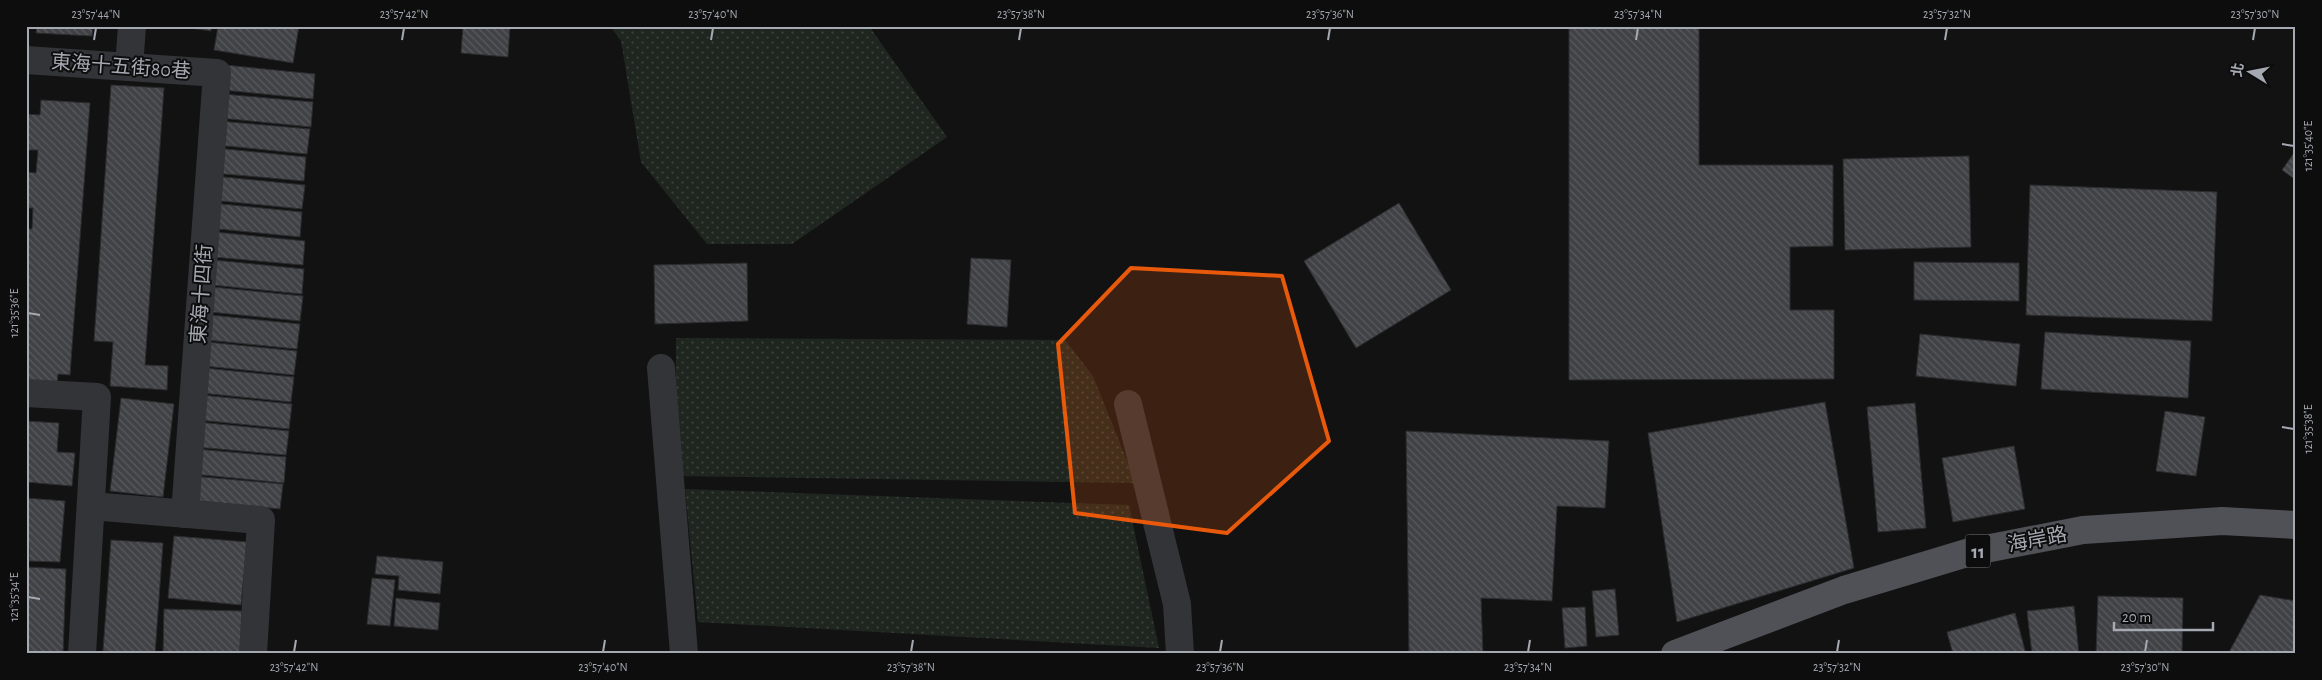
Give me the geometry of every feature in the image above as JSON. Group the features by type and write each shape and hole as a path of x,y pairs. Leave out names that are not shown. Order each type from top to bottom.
{"main road":[{"name":"海岸路","path":"1675,654 1844,590 1970,552 2083,530 2222,521 2296,524"}],"street":[{"path":"130,67 132,26"},
{"name":"東海十五街80巷","path":"26,60 217,73"},
{"name":"東海十四街","path":"185,514 217,73"},
{"path":"661,368 684,654"},
{"path":"26,393 97,397 82,654"},
{"path":"1128,404 1177,604 1180,654"},
{"path":"91,506 261,520 253,654"}],"highlighted area":[{"path":"1131,268 1282,276 1329,441 1227,533 1075,513 1058,344"}],"shaded area":[{"path":"610,26 869,26 947,137 792,244 707,244 641,162 621,41"},
{"path":"676,338 1065,340 1093,376 1136,483 675,476"},
{"path":"685,489 1129,505 1159,648 698,622"}],"building":[{"path":"37,26 93,26 92,36 36,33"},
{"path":"177,26 211,26 211,31"},
{"path":"218,26 299,26 293,63 214,50"},
{"path":"463,26 510,26 508,57 461,53"},
{"path":"1569,28 1699,28 1699,165 1833,165 1833,246 1790,247 1790,310 1834,310 1834,379 1569,380"},
{"path":"225,65 315,74 313,99 223,90"},
{"path":"111,85 164,88 145,365 168,366 167,390 110,386 113,342 94,341"},
{"path":"223,94 313,102 311,127 220,118"},
{"path":"41,100 90,103 70,375 58,374 56,394 26,392 26,293 29,267 26,267 26,229 32,229 33,208 26,208 26,172 36,173 38,150 26,150 26,114 40,115"},
{"path":"219,121 310,129 307,154 217,145"},
{"path":"216,148 306,157 304,181 213,173"},
{"path":"2296,150 2296,180 2282,170"},
{"path":"1969,156 1971,247 1845,250 1843,159"},
{"path":"214,176 305,185 302,209 212,200"},
{"path":"2030,185 2217,192 2212,321 2026,315"},
{"path":"212,203 302,212 300,237 209,228"},
{"path":"1399,203 1451,290 1356,348 1304,261"},
{"path":"215,232 305,241 303,265 213,257"},
{"path":"971,258 1011,260 1007,327 967,324"},
{"path":"214,260 304,269 302,294 212,285"},
{"path":"1914,262 2019,263 2019,301 1914,300"},
{"path":"747,263 748,321 655,324 654,265"},
{"path":"212,287 303,296 300,321 210,312"},
{"path":"210,315 300,324 297,349 207,340"},
{"path":"2045,332 2191,341 2188,398 2041,389"},
{"path":"1920,334 2020,344 2016,386 1916,376"},
{"path":"207,342 297,351 294,375 204,366"},
{"path":"204,368 294,377 291,402 201,393"},
{"path":"201,395 292,404 289,429 199,420"},
{"path":"121,398 174,404 163,497 110,491"},
{"path":"1825,402 1854,568 1677,622 1648,433"},
{"path":"1915,403 1926,528 1878,532 1867,407"},
{"path":"2165,411 2205,417 2196,476 2156,471"},
{"path":"26,421 59,423 57,452 75,453 72,486 26,482"},
{"path":"198,422 289,431 286,455 196,447"},
{"path":"1406,431 1609,441 1605,508 1557,506 1552,601 1481,598 1483,654 1409,654"},
{"path":"2014,446 2025,509 1953,522 1942,458"},
{"path":"196,449 286,457 284,483 193,474"},
{"path":"192,476 283,484 280,509 190,500"},
{"path":"26,498 65,501 60,562 29,561 29,546 26,546"},
{"path":"174,536 247,542 241,605 168,598"},
{"path":"111,540 163,543 155,654 103,651"},
{"path":"377,556 443,562 440,594 398,590 399,576 375,574"},
{"path":"26,567 66,569 63,654 26,654"},
{"path":"372,578 395,580 390,626 367,624"},
{"path":"1615,589 1619,635 1596,637 1592,591"},
{"path":"2260,595 2296,601 2296,654 2228,654"},
{"path":"2098,596 2183,598 2182,654 2096,654"},
{"path":"396,598 440,603 438,630 394,626"},
{"path":"2074,606 2079,654 2032,654 2027,611"},
{"path":"1585,607 1587,646 1565,648 1562,608"},
{"path":"164,609 242,611 240,654 163,654"},
{"path":"2015,613 2026,654 1953,654 1947,632"}]}
